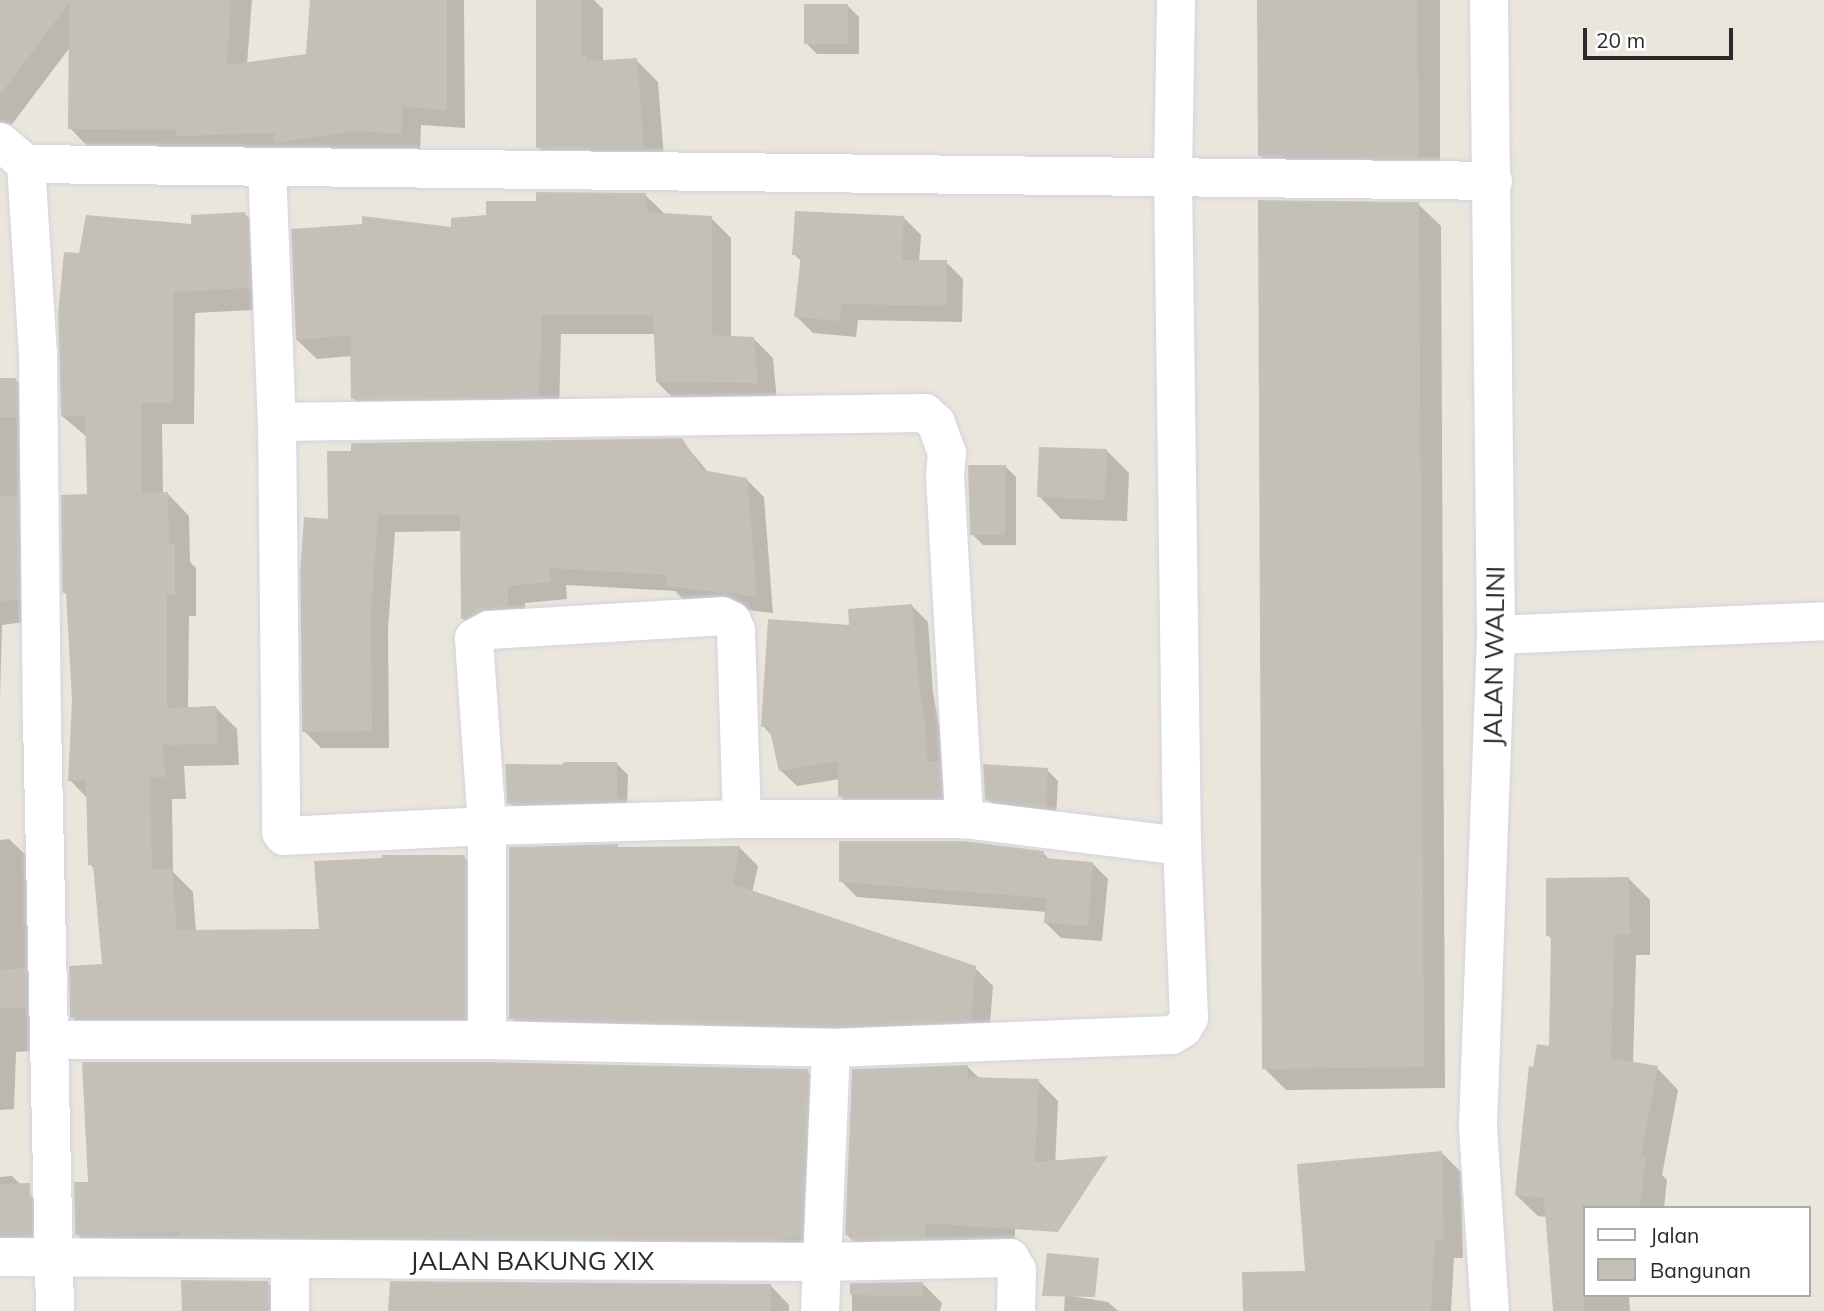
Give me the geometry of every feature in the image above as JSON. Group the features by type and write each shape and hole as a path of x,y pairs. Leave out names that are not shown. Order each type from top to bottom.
{"street":[{"path":"49,1040 487,1040 831,1048 1172,1035 1183,1028 1189,1018 1182,846 1173,175 1176,0"},
{"name":"JALAN WALINI","path":"1489,0 1496,635 1478,1128 1490,1311"},
{"path":"55,1311 38,353 13,153 267,167 1173,175 1493,181"},
{"path":"267,167 277,422 281,832 291,838 487,826 743,820 964,819 1182,846"},
{"path":"277,422 925,413 936,423 947,453 945,476 964,819"},
{"path":"487,1040 487,826 474,638 489,631 722,616 732,621 736,631 743,820"},
{"path":"1496,635 1824,621"},
{"path":"820,1311 831,1048"},
{"name":"JALAN BAKUNG XIX","path":"0,1257 290,1261 823,1262 1010,1258 1017,1270 1016,1311"},
{"path":"290,1261 290,1311"}],"building":[{"path":"0,0 231,0 227,65 306,54 310,0 447,0 447,110 402,107 402,134 353,131 275,143 274,133 176,136 176,130 68,129 69,3 0,95"},
{"path":"536,0 581,0 581,56 587,56 587,61 637,58 644,149 536,148"},
{"path":"1257,0 1417,0 1419,158 1258,156"},
{"path":"804,4 848,4 848,44 804,44"},
{"path":"536,192 646,193 647,212 712,216 712,335 754,337 758,383 656,382 653,315 542,315 539,396 351,399 350,335 296,340 291,229 362,224 362,216 451,227 451,218 486,215 486,201 536,201"},
{"path":"1258,200 1419,202 1424,1067 1262,1069"},
{"path":"795,211 904,216 902,260 947,260 946,306 842,304 840,321 794,317 801,255 792,255"},
{"path":"245,212 250,288 174,292 173,403 141,403 142,493 168,492 169,544 175,544 175,595 167,595 167,708 216,706 218,744 163,745 165,777 150,778 152,870 172,869 177,930 319,929 314,861 382,858 382,855 465,855 465,1018 70,1018 69,966 102,964 93,865 88,865 86,780 68,781 72,701 66,592 62,593 61,495 87,494 85,416 61,416 58,315 64,252 79,253 86,215 191,224 191,215"},
{"path":"0,378 16,378 17,417 0,417"},
{"path":"682,438 702,470 747,478 757,597 667,586 666,575 549,568 550,582 508,586 508,607 487,608 461,619 460,514 378,515 371,610 372,731 302,732 300,573 304,517 328,519 327,451 351,451 351,443"},
{"path":"1039,447 1107,449 1105,500 1037,497"},
{"path":"968,465 1006,465 1005,535 970,535"},
{"path":"0,496 18,496 19,599 0,602"},
{"path":"912,604 927,761 939,762 941,797 838,797 838,761 779,771 769,727 761,727 768,619 849,625 848,609"},
{"path":"563,762 617,762 617,801 507,804 505,764 563,765"},
{"path":"983,764 1048,768 1046,807 985,800"},
{"path":"839,841 963,841 1044,851 1043,858 1093,862 1088,926 1044,923 1046,898 839,882"},
{"path":"618,844 618,847 740,846 733,884 976,966 971,1021 831,1026 509,1019 509,847"},
{"path":"1629,877 1630,934 1615,934 1611,1058 1658,1066 1641,1156 1646,1156 1640,1206 1582,1206 1584,1311 1553,1311 1544,1198 1515,1195 1529,1066 1533,1067 1537,1044 1549,1046 1551,936 1546,936 1546,878"},
{"path":"26,968 26,1008 0,1008 0,970"},
{"path":"82,1062 487,1062 808,1069 801,1237 770,1240 179,1236 179,1233 75,1235 74,1182 88,1182"},
{"path":"968,1065 967,1077 1039,1079 1035,1162 1108,1156 1058,1232 925,1223 925,1238 851,1240 851,1235 845,1235 852,1069"},
{"path":"1442,1151 1444,1239 1435,1239 1431,1311 1243,1311 1242,1272 1305,1271 1297,1164"},
{"path":"30,1183 31,1235 0,1235 0,1184"},
{"path":"1047,1253 1099,1258 1095,1297 1042,1296"},
{"path":"181,1280 268,1281 268,1311 182,1311"},
{"path":"390,1281 771,1284 771,1311 388,1311"},
{"path":"923,1282 923,1296 850,1295 850,1283"}]}
